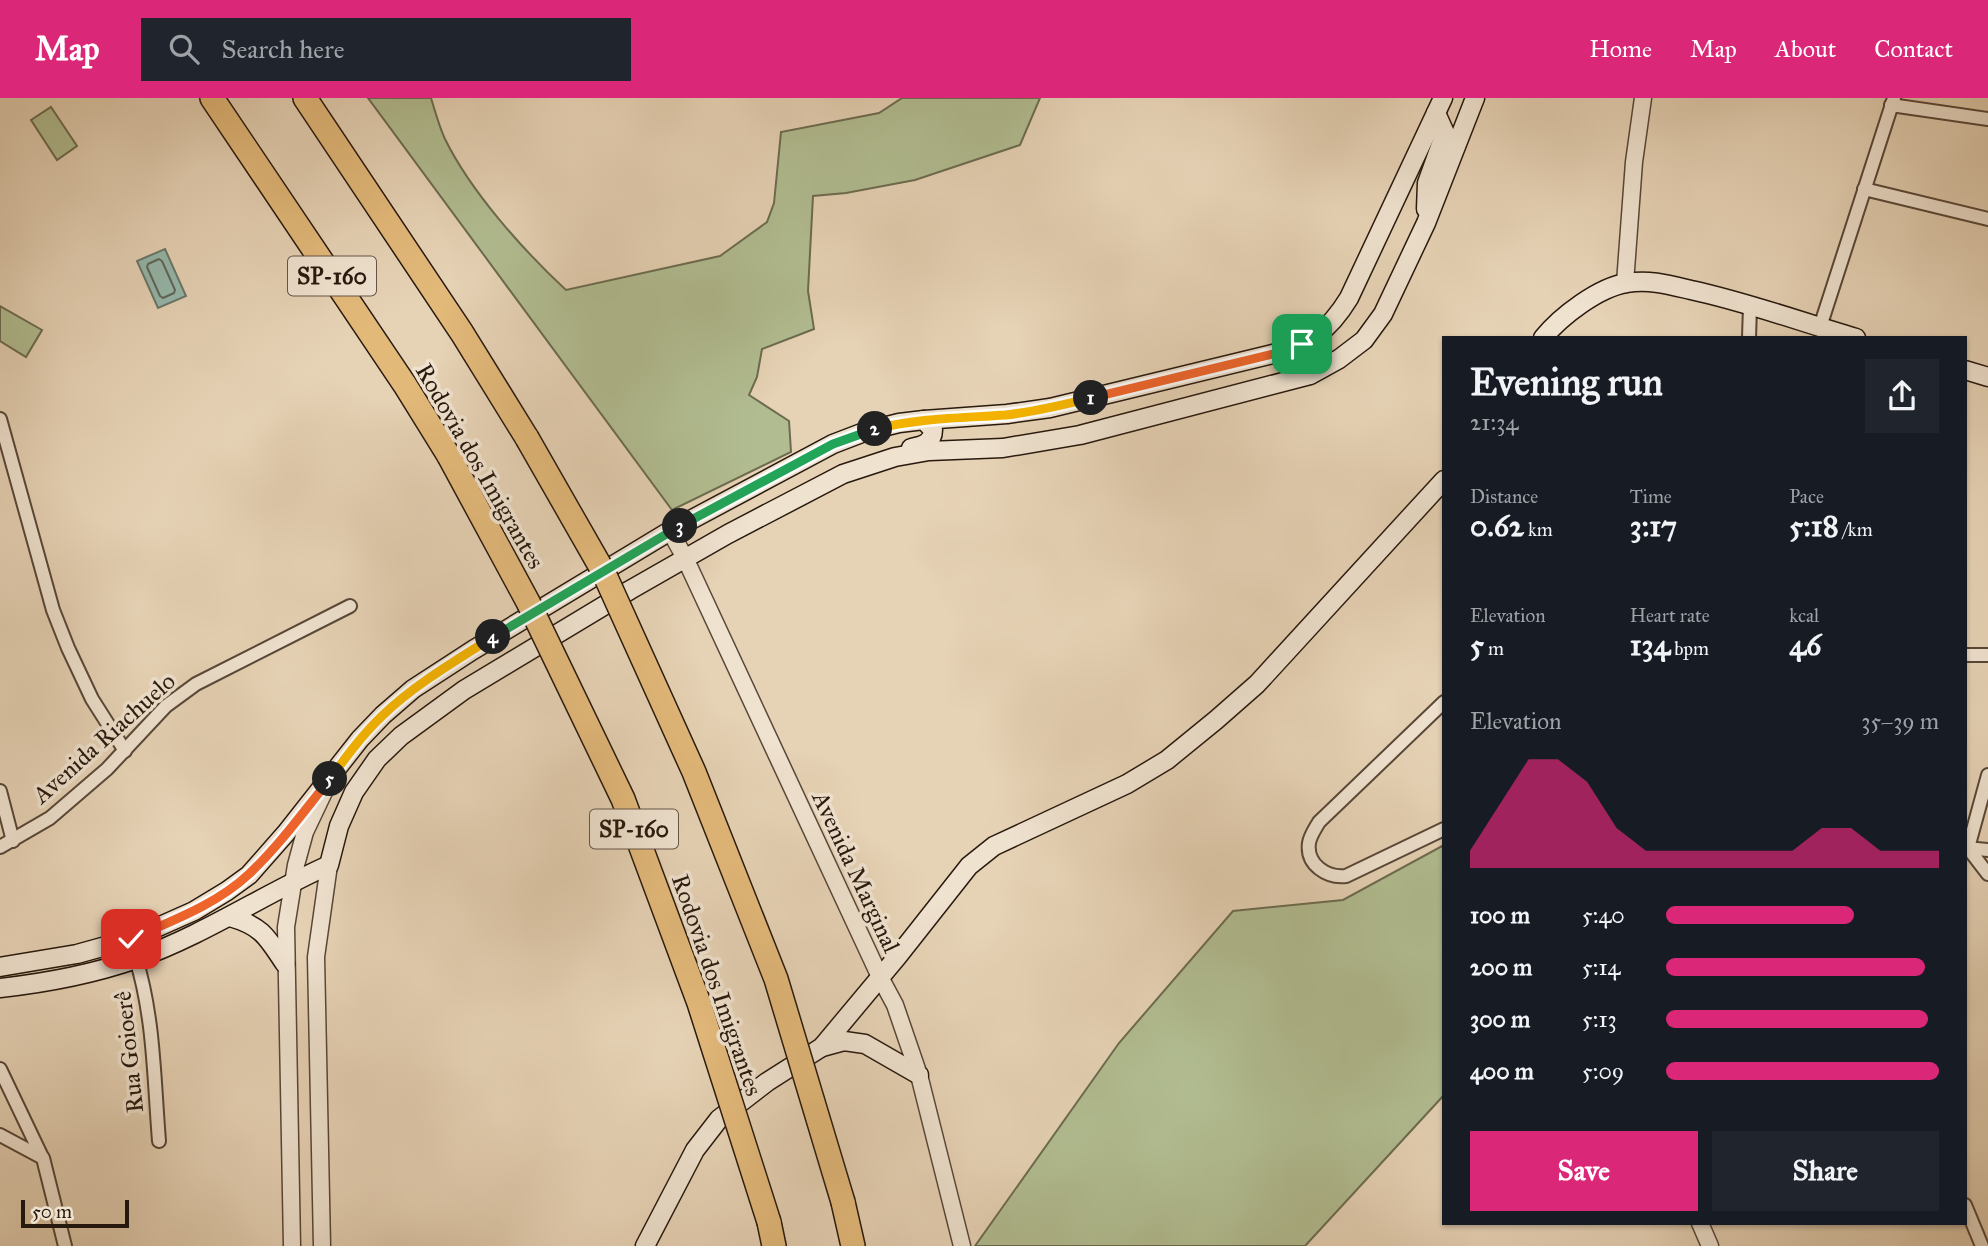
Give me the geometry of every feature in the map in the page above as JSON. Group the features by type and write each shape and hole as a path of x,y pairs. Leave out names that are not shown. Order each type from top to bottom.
{"highway":[{"name":"Rodovia dos Imigrantes","path":"212,98 449,456 528,602 623,799 699,1003 774,1246"},
{"name":"SP-160","path":"304,98 462,333 527,438 603,570 694,772 776,979 843,1202 853,1246"},
{"path":"324,98 406,249"}],"main road":[{"path":"0,988 48,981 136,959 230,917 292,881 329,865 339,826 354,792 377,759 401,736 464,690 685,558 843,474 895,457 929,451 1026,446 1080,435 1310,375 1339,359 1364,340 1383,314 1426,223 1475,98"},
{"path":"1426,223 1427,183 1445,134 1439,106"},
{"path":"0,967 77,954 131,939 194,911 227,891 249,874 286,833 360,739 413,690 484,643 670,531 833,444 867,431 924,419 1007,414 1050,408 1273,354 1302,344 1319,334 1336,319 1349,299 1439,106"},
{"path":"1545,336 1571,312 1609,289 1625,283 1656,282 1709,294 1849,336"},
{"path":"1967,371 1988,377"},
{"path":"958,450 951,435 957,426 995,426 1025,422 1035,419 1050,408"},
{"path":"843,474 858,461 929,442 933,437 933,430 924,419"},
{"path":"645,1246 695,1150 719,1119 767,1082 822,1046 969,866 994,846 1127,784 1167,760 1257,684 1442,482"},
{"path":"230,917 255,926 285,964"},
{"path":"822,1046 844,1041 865,1044 919,1075"}],"street":[{"path":"1625,283 1634,162 1643,98"},
{"path":"1819,327 1893,102 1988,119"},
{"path":"1864,189 1988,219"},
{"path":"1749,336 1750,306"},
{"path":"0,419 58,622 92,699 125,751"},
{"name":"Avenida Marginal","path":"670,531 895,1005 919,1075 962,1246"},
{"name":"Avenida Riachuelo","path":"0,847 50,818 107,769 166,706 195,684 350,606"},
{"path":"1967,655 1988,655"},
{"path":"1442,704 1319,822 1312,833 1310,853 1312,861 1320,870 1337,877 1346,876 1442,830"},
{"path":"1967,845 1988,775"},
{"path":"292,1246 286,927 292,881 305,832 329,780"},
{"path":"0,791 13,841"},
{"path":"1967,848 1988,850"},
{"path":"1967,849 1988,874"},
{"path":"322,1246 316,957 329,865"},
{"name":"Rua Goioerê","path":"136,959 149,1013 159,1141"},
{"path":"0,1069 43,1158 65,1246"},
{"path":"0,1135 43,1158"},
{"path":"1967,1210 1982,1246"},
{"path":"1701,1225 1710,1246"}],"green space":[{"path":"368,98 431,98 445,139 483,200 516,239 566,290 720,256 767,222 774,203 781,132 879,113 902,98 1040,98 1020,145 915,180 846,193 813,196 808,291 814,329 762,349 757,377 749,395 789,421 791,452 672,510"},
{"path":"51,107 77,146 57,160 31,120"},
{"path":"0,306 42,330 26,357 0,341"},
{"path":"1442,846 1442,1097 1305,1246 975,1246 1119,1043 1233,911 1343,900"}],"water":[{"path":"165,249 186,296 158,308 137,261"}],"route":[{"path":"131,939 194,911 249,874 286,833 360,739 413,690 473,650 670,531 833,444 899,423 1050,408 1273,354 1302,344"}]}
